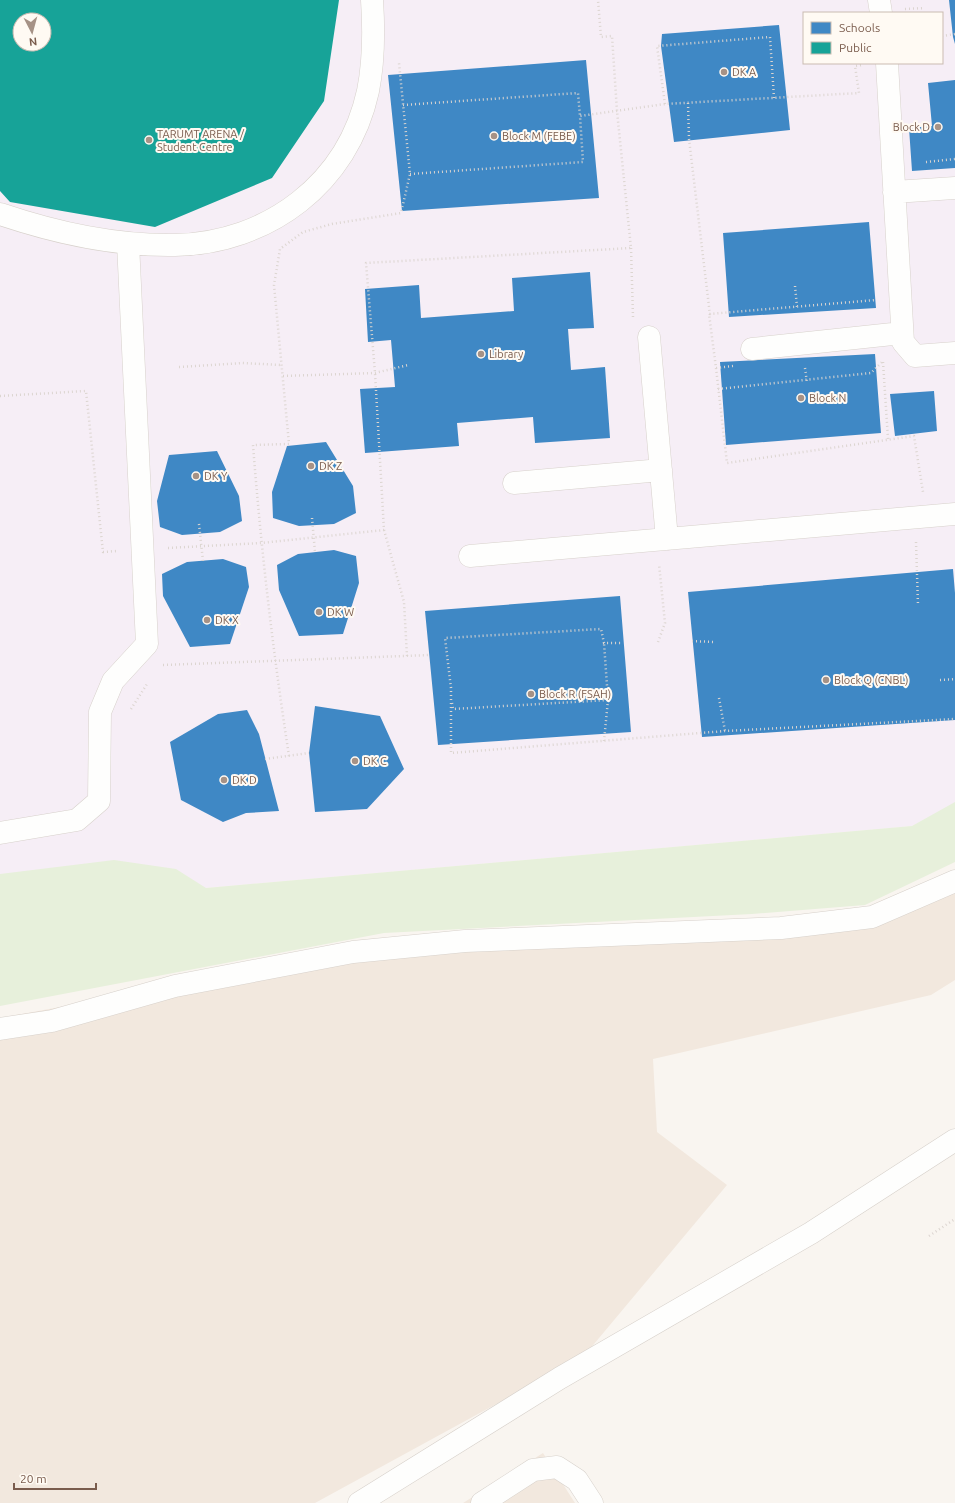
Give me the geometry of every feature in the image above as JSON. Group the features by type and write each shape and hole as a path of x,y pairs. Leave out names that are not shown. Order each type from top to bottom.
{"street":[{"path":"0,214 31,224 73,234 128,243 176,245 220,239 257,227 278,216 301,200 320,184 339,161 348,143 368,91 373,58 372,0"},
{"path":"879,0 881,12"},
{"path":"887,64 903,342 914,356 955,353"},
{"path":"894,192 955,188"},
{"path":"0,833 77,820 100,801 100,712 113,682 147,644 128,243"},
{"path":"752,349 902,333"},
{"path":"649,337 661,470 661,540"},
{"path":"514,483 661,470"},
{"path":"470,556 955,514"},
{"path":"0,1030 52,1021 176,986 354,952 465,941 781,928 872,917 955,881"},
{"path":"359,1503 560,1378 811,1233 955,1140"},
{"path":"482,1503 532,1470 557,1467 577,1480 592,1503"}],"path":[{"path":"598,0 601,37 612,36 617,111 631,248 633,319"},
{"path":"943,36 955,34"},
{"path":"665,104 658,46 770,37 774,98"},
{"path":"289,756 274,661 261,543 253,445 289,444 274,285 280,248 303,232 332,224 401,213 410,174 399,60"},
{"path":"580,116 665,104 859,93 855,66 887,64"},
{"path":"403,105 578,93 583,162 410,174"},
{"path":"688,103 689,139"},
{"path":"926,162 955,159"},
{"path":"407,656 404,602 384,530 375,373 366,263 631,248"},
{"path":"795,286 797,307"},
{"path":"718,389 807,382 871,373 883,361 888,439"},
{"path":"179,367 242,363 282,364"},
{"path":"805,363 807,382"},
{"path":"283,376 375,373 408,365"},
{"path":"0,396 86,391 103,552 261,543 384,530"},
{"path":"914,517 918,605"},
{"path":"312,518 315,552"},
{"path":"199,524 203,561"},
{"path":"658,642 665,623 660,568 661,540"},
{"path":"604,741 608,700 604,643 601,629 444,638 453,709 608,700"},
{"path":"692,641 713,642"},
{"path":"604,643 623,643"},
{"path":"160,665 430,655"},
{"path":"130,710 151,678"},
{"path":"940,680 955,679"},
{"path":"451,687 451,753 725,731 955,719"},
{"path":"719,698 725,731"},
{"path":"265,760 309,753"},
{"path":"929,1236 955,1219"}],"shaded area":[{"path":"0,0 955,0 955,804 912,826 0,906"},
{"path":"955,872 955,980 931,995 653,1059 657,1132 727,1185 584,1356 315,1503 0,1503 0,1018 360,952 861,917"},
{"path":"543,1453 575,1503 463,1503"}],"green space":[{"path":"955,802 955,862 865,905 752,914 384,933 0,1006 0,874 114,860 176,869 206,888 912,826"}],"building: Schools":[{"path":"949,0 955,0 955,44 953,37"},
{"name":"DK A","path":"779,25 790,130 674,142 661,46 662,34"},
{"name":"Block M (FEBE)","path":"586,60 599,198 402,211 388,75"},
{"name":"Block D","path":"955,80 955,168 912,171 909,128 932,126 928,83"},
{"path":"869,222 876,308 729,317 723,233"},
{"name":"Library","path":"590,272 594,328 568,329 571,370 605,367 610,438 535,443 533,417 457,423 459,446 365,453 360,389 395,387 391,340 368,342 365,289 419,285 421,318 514,311 512,278"},
{"name":"Block N","path":"875,354 881,433 726,445 720,362"},
{"path":"934,391 937,431 895,436 890,394"},
{"name":"DK Z","path":"326,442 353,486 356,513 334,524 299,526 273,518 272,492 287,446"},
{"name":"DK Y","path":"217,451 239,496 242,521 220,532 182,535 160,527 157,501 169,455"},
{"name":"DK W","path":"334,550 356,556 359,583 343,634 299,636 279,590 277,565 298,554"},
{"name":"DK X","path":"223,559 246,567 249,587 230,644 190,647 163,596 162,574 187,562"},
{"name":"Block Q (CNBL)","path":"953,569 955,593 955,720 702,737 688,592"},
{"name":"Block R (FSAH)","path":"620,596 631,732 438,745 425,611"},
{"name":"DK C","path":"315,706 380,716 404,769 367,809 315,812 309,753"},
{"name":"DK D","path":"247,710 259,734 279,811 246,813 223,822 181,800 170,742 218,714"}],"building: Public":[{"name":"TARUMT ARENA / Student Centre","path":"0,0 339,0 324,101 272,178 155,227 10,202 0,191"}],"place":[{"name":"DK A","path":"724,72"},
{"name":"Block D","path":"938,127"},
{"name":"Block M (FEBE)","path":"494,136"},
{"name":"TARUMT ARENA / Student Centre","path":"149,140"},
{"name":"Library","path":"481,354"},
{"name":"Block N","path":"801,398"},
{"name":"DK Z","path":"311,466"},
{"name":"DK Y","path":"196,476"},
{"name":"DK W","path":"319,612"},
{"name":"DK X","path":"207,620"},
{"name":"Block Q (CNBL)","path":"826,680"},
{"name":"Block R (FSAH)","path":"531,694"},
{"name":"DK C","path":"355,761"},
{"name":"DK D","path":"224,780"}]}
